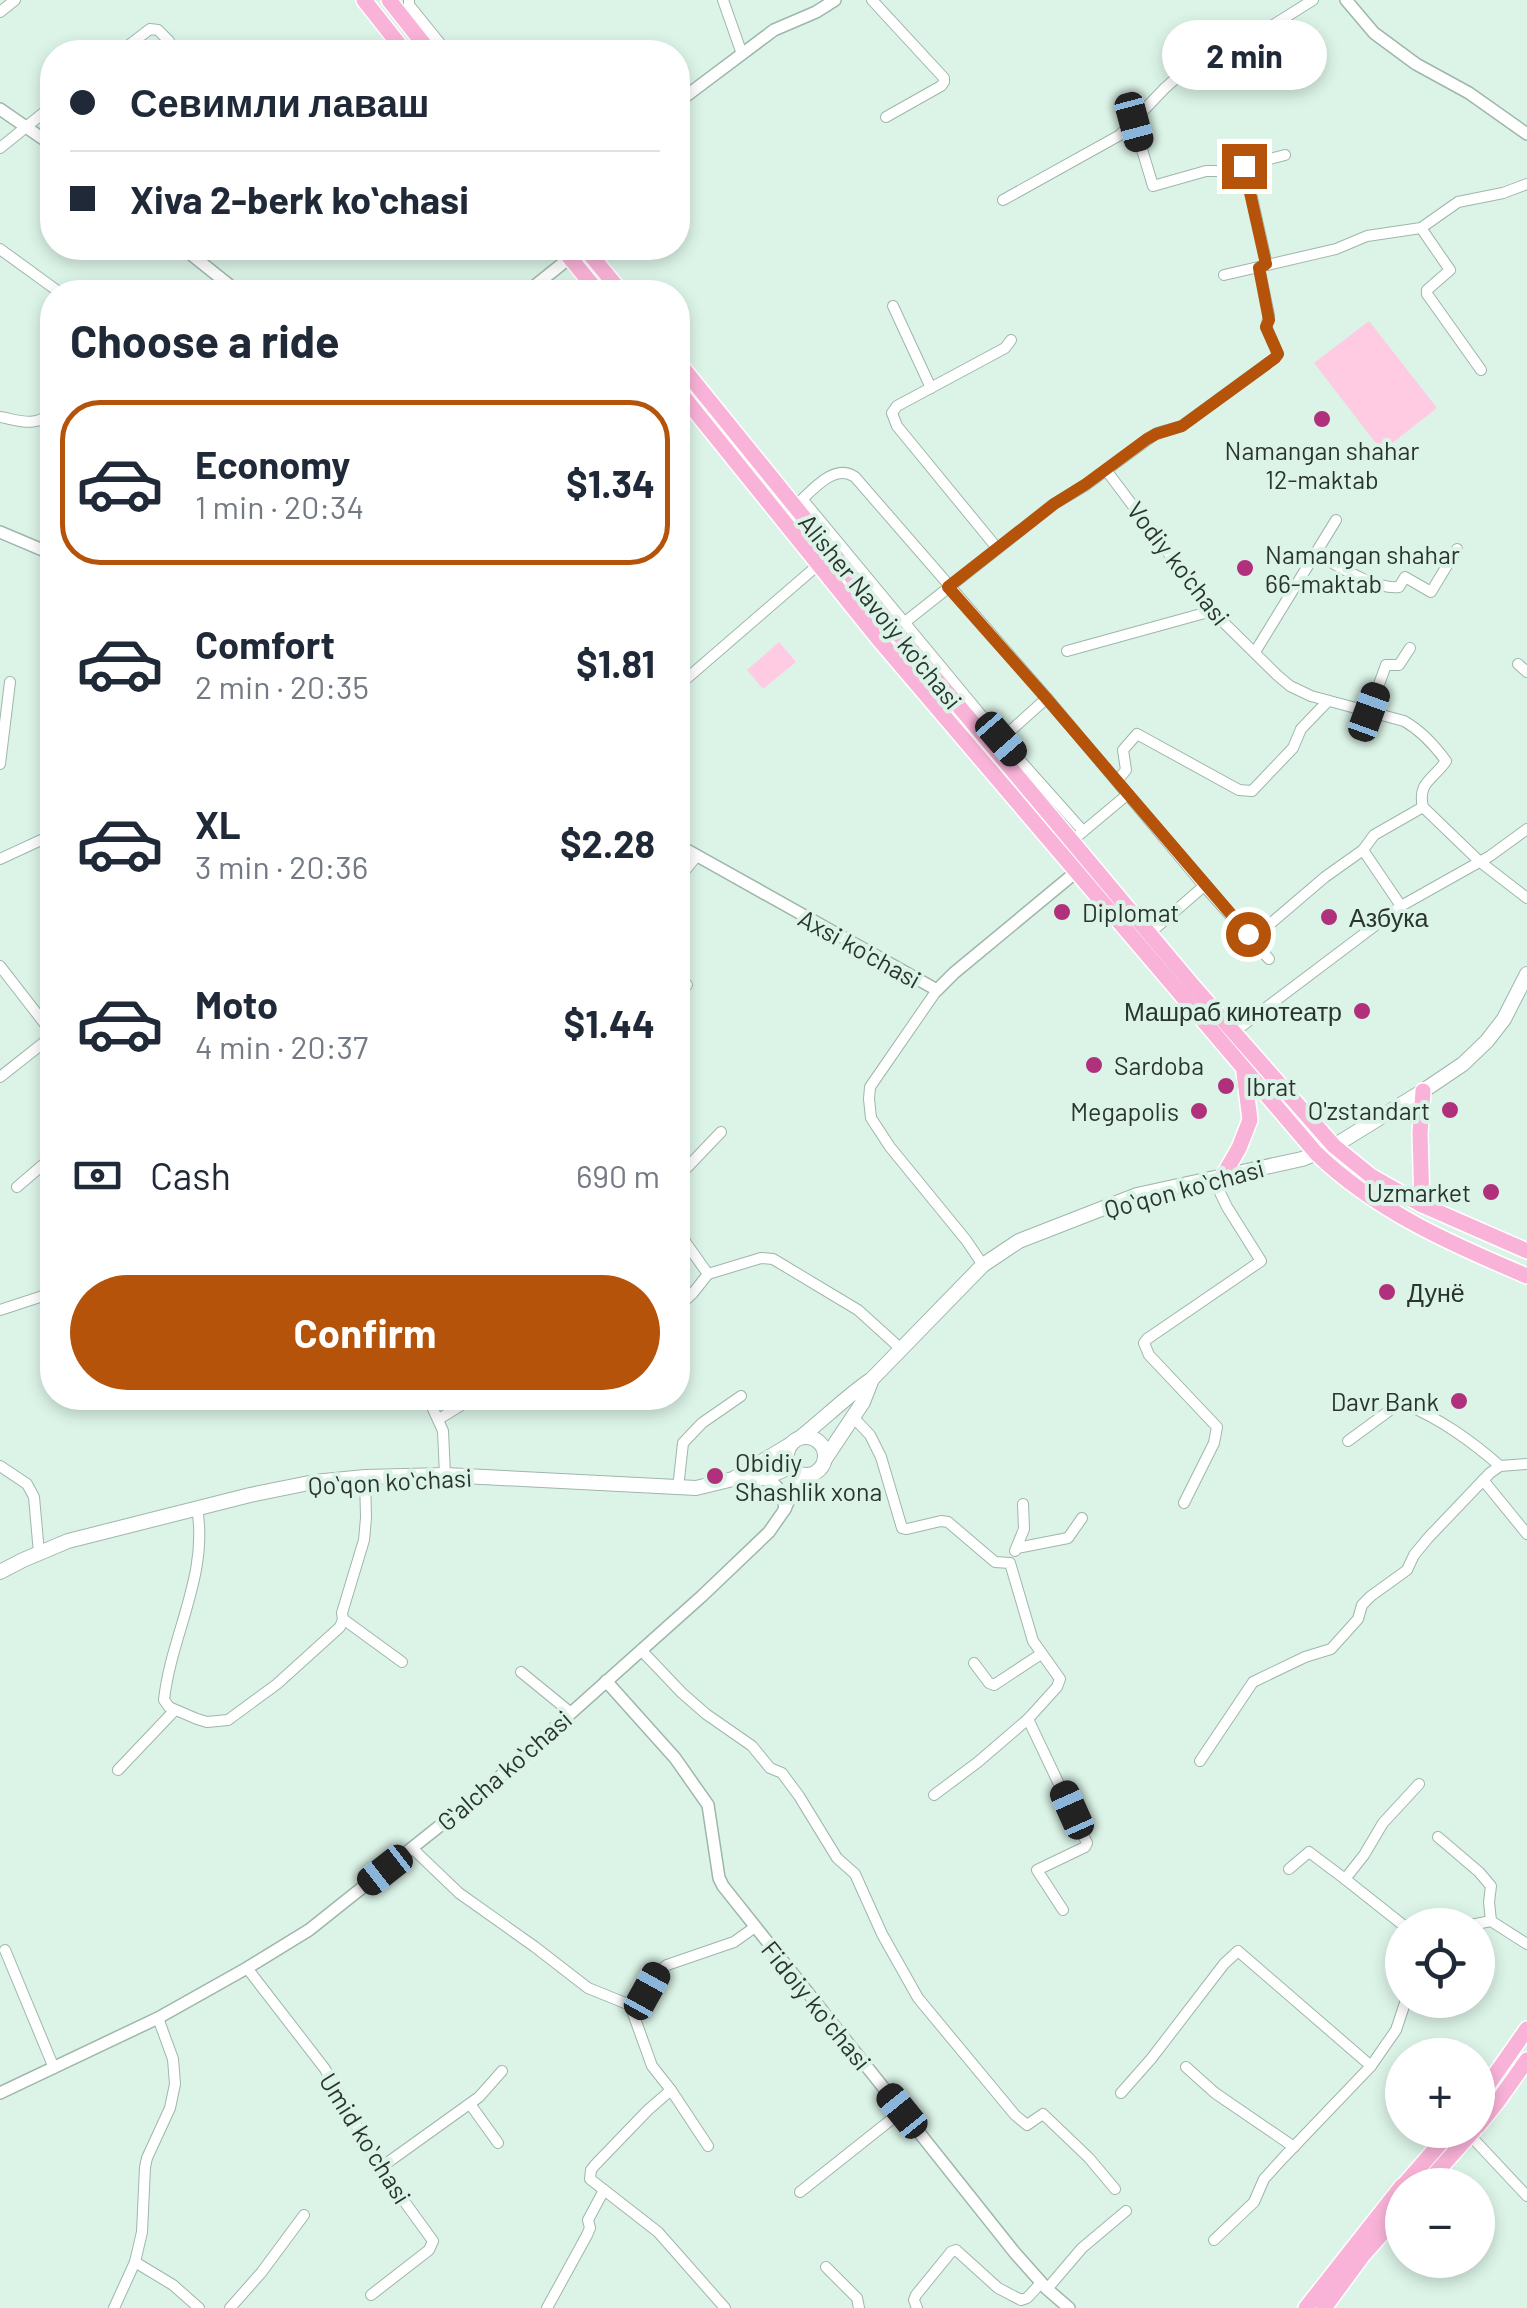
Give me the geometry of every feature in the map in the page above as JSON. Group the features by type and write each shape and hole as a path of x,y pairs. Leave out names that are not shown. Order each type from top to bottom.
{"main road":[{"path":"364,0 396,40"},
{"path":"388,0 420,40"},
{"path":"586,260 608,280"},
{"name":"Alisher Navoiy ko'chasi","path":"690,376 1078,836 1150,933 1334,1146 1371,1176 1422,1205 1527,1251"},
{"name":"Alisher Navoiy ko'chasi","path":"690,405 818,565 1316,1153 1382,1206 1527,1276"},
{"name":"Qoʻqon koʻchasi","path":"733,1479 796,1440 846,1400 982,1265 1019,1241 1137,1195 1302,1158 1334,1146 1462,1064 1504,1019 1527,974"},
{"path":"1218,1177 1239,1148 1250,1120 1244,1069"},
{"path":"1422,1205 1423,1091"},
{"name":"Qoʻqon koʻchasi","path":"825,1460 863,1402 872,1378"},
{"path":"814,1438 823,1447 825,1460 813,1474 795,1471 786,1455 796,1440 814,1438"},
{"name":"Qoʻqon koʻchasi","path":"0,1572 68,1541 314,1482 445,1475 678,1488 795,1471"},
{"path":"1495,2075 1527,2029"},
{"path":"1495,2104 1527,2060"},
{"path":"1419,2168 1436,2148"},
{"path":"1440,2168 1457,2148"},
{"path":"1306,2308 1385,2209"},
{"path":"1324,2308 1385,2230"}],"street":[{"path":"0,12 15,0"},
{"path":"409,0 438,40"},
{"path":"723,0 742,54"},
{"path":"690,93 774,30 835,0"},
{"path":"872,0 944,78 941,86 886,117"},
{"path":"1003,200 1120,136 1191,66 1270,27 1313,0"},
{"path":"1346,0 1374,32 1416,64 1469,93 1527,134"},
{"path":"136,40 150,29 158,30 169,40"},
{"path":"0,109 40,136"},
{"path":"0,148 40,116"},
{"path":"1134,122 1154,186 1285,154"},
{"path":"900,626 1054,504 1156,434 1182,426 1278,354 1266,327 1269,320 1263,266 1244,166"},
{"path":"1224,275 1336,249 1368,236 1421,228 1466,199 1504,193 1527,184"},
{"path":"1421,228 1450,270 1426,290 1427,294 1481,370"},
{"path":"0,249 43,280"},
{"path":"198,260 223,280"},
{"path":"541,280 564,260"},
{"path":"893,306 930,388"},
{"path":"997,548 892,418 897,406 1005,348 1011,340"},
{"path":"0,417 40,422"},
{"name":"Vodiy ko'chasi","path":"1106,470 1212,611 1290,686 1327,702 1412,726 1444,758 1445,764 1422,788 1423,807"},
{"path":"799,503 837,472 855,477 1269,959"},
{"path":"1255,652 1336,520"},
{"path":"0,532 40,549"},
{"path":"1315,553 1359,578 1392,589 1399,587 1405,577 1431,592 1457,548"},
{"path":"690,676 818,565"},
{"path":"1067,651 1212,611"},
{"path":"1369,712 1386,666 1399,665 1410,648"},
{"path":"0,764 10,682"},
{"path":"997,742 1046,698"},
{"path":"1116,780 1126,770 1123,750 1137,734 1239,790 1252,791 1293,748 1302,730 1327,702"},
{"path":"1078,836 1128,794"},
{"path":"1270,924 1363,850 1374,835 1423,807 1479,861 1527,898"},
{"path":"1234,1032 1401,906 1490,856 1527,829"},
{"path":"0,859 40,841"},
{"path":"1363,850 1401,906"},
{"name":"Axsi ko'chasi","path":"690,853 937,990 1076,872"},
{"path":"690,864 696,857"},
{"path":"1150,933 1204,886"},
{"path":"0,966 40,1019"},
{"path":"937,990 870,1088 871,1118 982,1265"},
{"path":"0,1077 40,1045"},
{"path":"690,1164 721,1132"},
{"path":"17,1187 40,1167"},
{"path":"1184,1503 1214,1443 1217,1428 1149,1354 1144,1343 1261,1261 1227,1207 1218,1177"},
{"path":"690,1249 708,1274"},
{"path":"690,1296 708,1274 761,1258 773,1259 858,1310 900,1348"},
{"path":"0,1310 40,1297"},
{"path":"678,1488 683,1443 702,1423 741,1396"},
{"path":"1348,1441 1393,1408 1405,1404 1457,1430 1500,1466"},
{"path":"434,1410 444,1437 445,1475"},
{"path":"439,1419 454,1410"},
{"path":"852,1417 870,1436 881,1457 902,1528 948,1522 995,1562 1010,1563"},
{"path":"1200,1761 1253,1682 1334,1646 1358,1620 1362,1605 1407,1570 1428,1538 1483,1480 1500,1466 1527,1464"},
{"path":"0,1466 31,1490 39,1553"},
{"name":"Gʻalcha koʻchasi","path":"0,2093 158,2018 309,1930 486,1790 750,1552 785,1509 795,1471"},
{"path":"197,1508 195,1582 170,1662 165,1703 207,1722 228,1720 277,1684 340,1627 364,1540 365,1478"},
{"path":"765,1478 778,1487 785,1509"},
{"path":"1483,1480 1527,1534"},
{"path":"934,1795 1028,1719 1060,1679 1032,1641 1010,1563 1024,1529 1023,1504"},
{"path":"1017,1548 1068,1538 1082,1518"},
{"path":"343,1619 402,1662"},
{"path":"642,1650 706,1714 752,1746 770,1768 782,1774 837,1858 855,1874 882,1934 918,1998 1015,2115 1027,2125 1043,2114 1115,2188"},
{"path":"974,1663 994,1684 1041,1654"},
{"path":"521,1672 570,1712"},
{"name":"Fidoiy koʻchasi","path":"606,1680 653,1732 708,1805 723,1886 1044,2286 1069,2308"},
{"path":"118,1770 175,1710"},
{"path":"1028,1719 1087,1843 1036,1870 1063,1910"},
{"path":"1345,1879 1383,1823 1419,1784"},
{"path":"1438,1837 1491,1886 1489,1908"},
{"path":"412,1848 459,1894 588,1988 630,2005 652,2066 708,2146"},
{"path":"1289,1869 1308,1852 1385,1911"},
{"path":"1495,1924 1527,1944"},
{"path":"630,2005 667,1965 734,1942 755,1927"},
{"path":"5,1950 54,2068"},
{"path":"1121,2093 1224,1964 1238,1952 1371,2066"},
{"name":"Umid koʻchasi","path":"247,1968 325,2069 380,2168 434,2244 371,2295"},
{"path":"114,2308 135,2262 144,2214 145,2167 170,2108 175,2084 174,2059 158,2018"},
{"path":"1214,2240 1254,2202 1264,2178 1371,2066 1400,2018"},
{"path":"1186,2067 1214,2092 1294,2146"},
{"path":"380,2168 470,2104 502,2071"},
{"path":"671,2090 590,2170 590,2179 658,2232 725,2308"},
{"path":"470,2104 498,2143"},
{"path":"800,2192 902,2111"},
{"path":"1487,2148 1527,2196"},
{"path":"547,2308 587,2235 588,2220 604,2190"},
{"path":"918,2308 916,2295 956,2250 998,2288 1021,2300 1027,2298 1126,2211"},
{"path":"230,2308 304,2214"},
{"path":"135,2262 173,2285 199,2308"},
{"path":"826,2267 857,2298 859,2308"}],"shaded area":[{"path":"1369,321 1437,408 1382,451 1314,363"},
{"path":"779,642 796,662 763,689 747,670"}],"place":[{"name":"Namangan shahar 12-maktab","path":"1322,419"},
{"name":"Namangan shahar 66-maktab","path":"1245,568"},
{"name":"Diplomat","path":"1062,912"},
{"name":"Азбука","path":"1329,917"},
{"name":"Машраб кинотеатр","path":"1362,1011"},
{"name":"Sardoba","path":"1094,1065"},
{"name":"Ibrat","path":"1226,1086"},
{"name":"O'zstandart","path":"1450,1110"},
{"name":"Megapolis","path":"1199,1111"},
{"name":"Uzmarket","path":"1491,1192"},
{"name":"Дунё","path":"1387,1292"},
{"name":"Davr Bank","path":"1459,1401"},
{"name":"Obidiy Shashlik xona","path":"715,1476"}],"route":[{"path":"1244,166 1266,264 1259,268 1269,320 1266,327 1278,354 1182,426 1147,439 1054,504 948,587 1248,934"}]}
